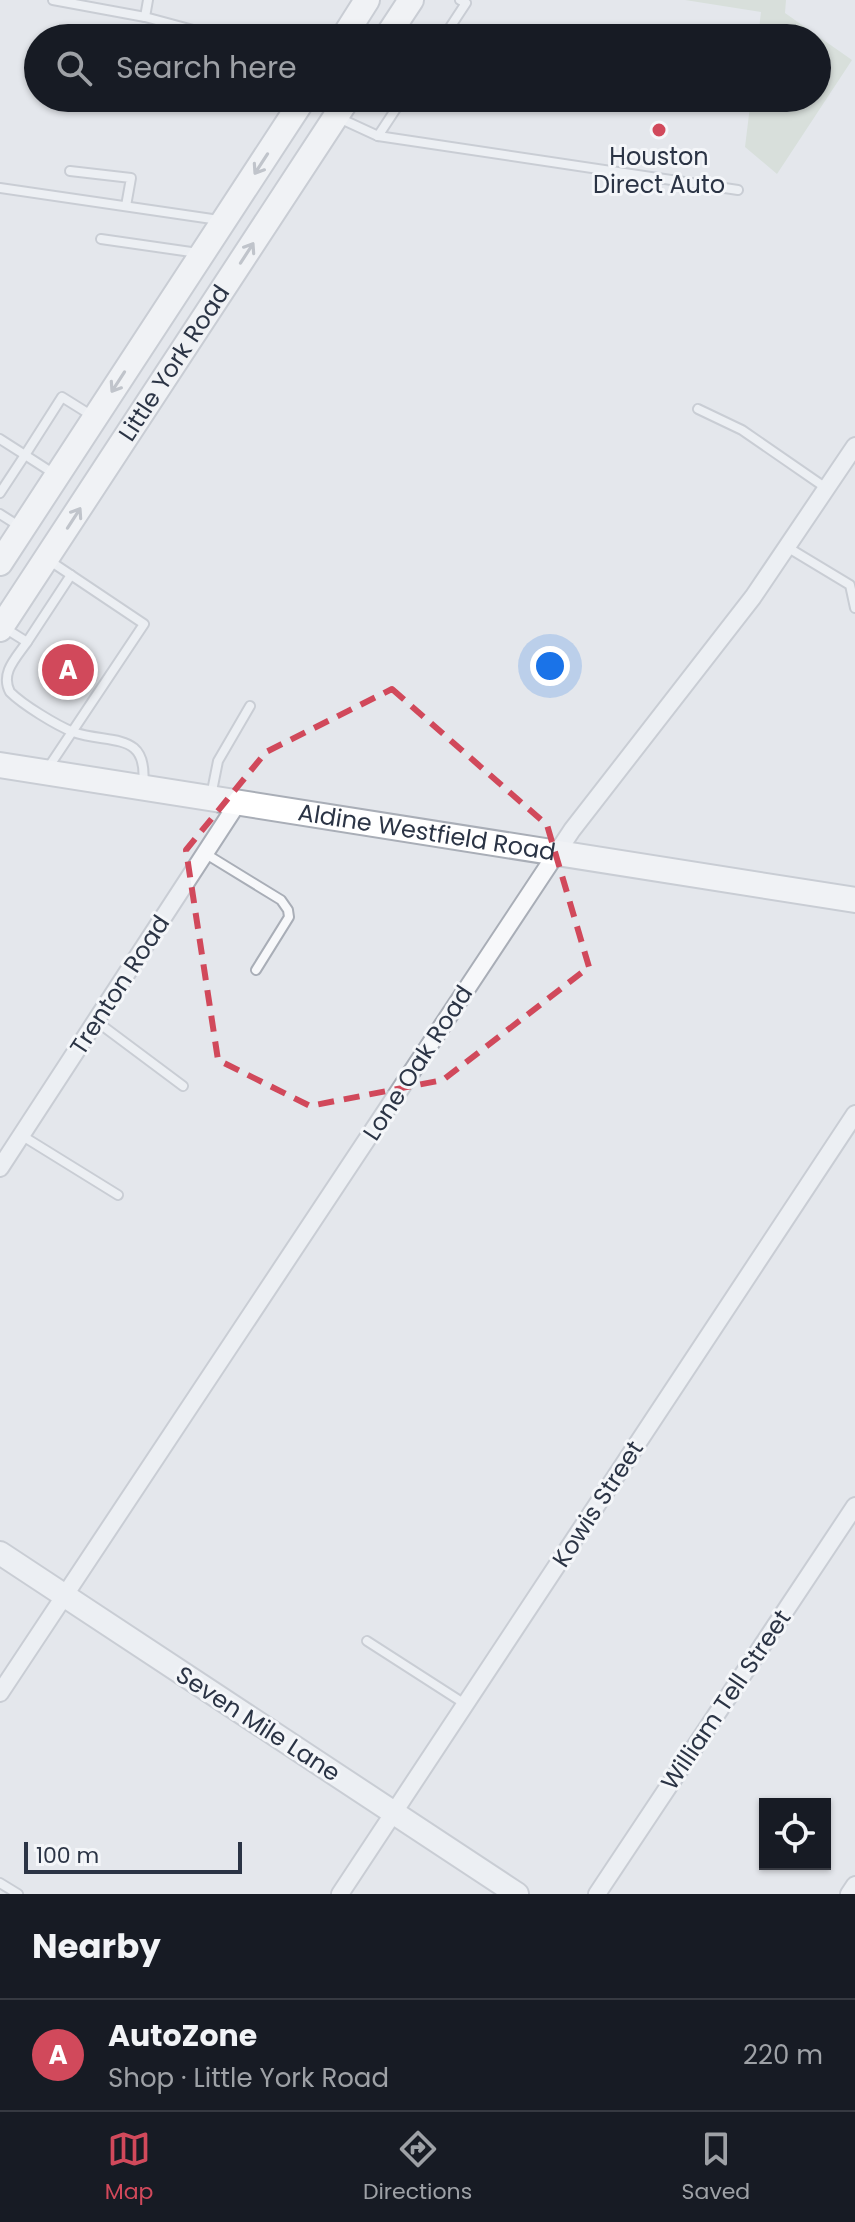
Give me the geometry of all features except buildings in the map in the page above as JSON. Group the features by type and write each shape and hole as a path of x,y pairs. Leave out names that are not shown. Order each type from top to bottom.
{"main road":[{"path":"352,24 367,0"},
{"path":"395,24 411,0"},
{"name":"Little York Road","path":"0,563 294,112"},
{"name":"Little York Road","path":"1,628 339,112"},
{"name":"Aldine Westfield Road","path":"5,763 45,772 855,900"}],"street":[{"name":"Lone Oak Road","path":"0,1693 557,854 753,597 855,446"},
{"name":"Trenton Road","path":"0,1168 239,801"},
{"name":"Kowis Street","path":"340,1894 855,1114"},
{"name":"William Tell Street","path":"597,1894 855,1506"},
{"name":"Seven Mile Lane","path":"0,1553 517,1894"},
{"path":"849,1894 855,1885"}],"lane":[{"path":"53,0 171,24"},
{"path":"145,17 148,0"},
{"path":"451,24 465,1"},
{"path":"348,112 378,136 738,190"},
{"path":"378,136 394,112"},
{"path":"70,171 131,178 126,206"},
{"path":"0,188 224,221"},
{"path":"101,239 202,253"},
{"path":"0,493 62,397 95,418"},
{"path":"698,409 742,430 826,488"},
{"path":"0,439 57,476"},
{"path":"0,514 23,528"},
{"path":"787,547 850,585 855,608"},
{"path":"45,772 144,624 47,559"},
{"path":"71,575 7,673 6,686 16,698 72,731 135,748 144,762 143,787"},
{"path":"1,628 27,642"},
{"path":"211,797 218,761 250,706"},
{"path":"206,854 281,900 288,910 289,917 256,970"},
{"path":"96,1021 183,1086"},
{"path":"21,1135 118,1195"},
{"path":"367,1641 466,1705"},
{"path":"0,1883 18,1894"}],"highlighted area":[{"path":"392,689 547,825 589,967 443,1080 310,1106 218,1060 186,850 266,752"}],"green space":[{"path":"685,0 786,0 785,13 801,24 760,24 761,12"},
{"path":"831,45 852,60 831,92"},
{"path":"749,112 818,112 777,174 745,147"}],"place":[{"name":"Houston Direct Auto","path":"659,130"},
{"name":"AutoZone","path":"68,670"}]}
